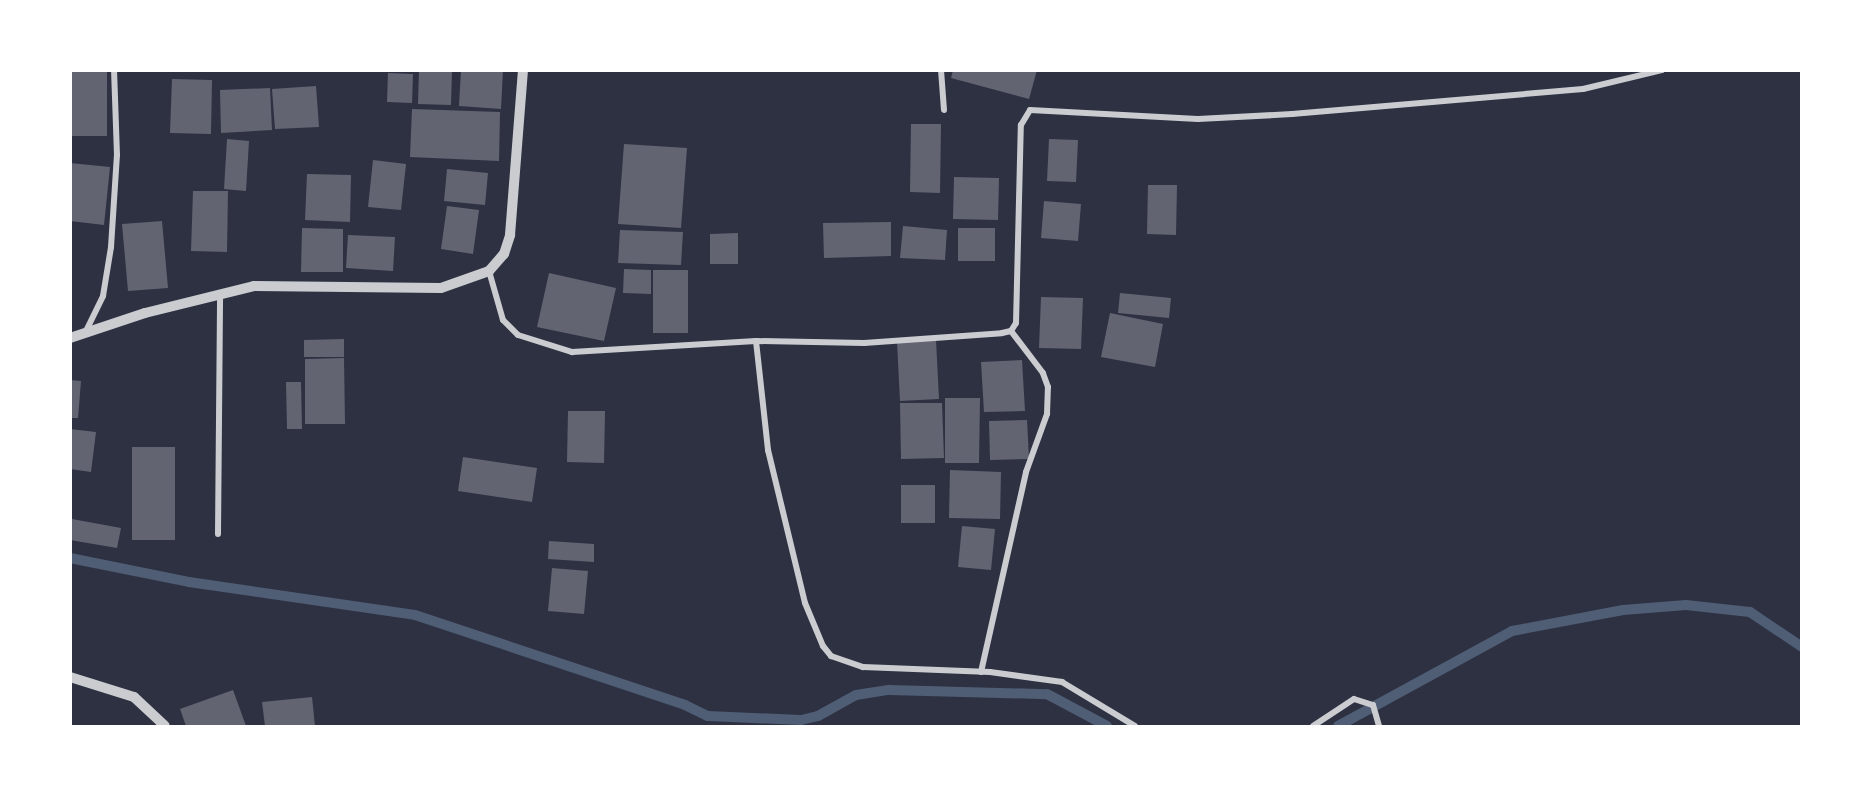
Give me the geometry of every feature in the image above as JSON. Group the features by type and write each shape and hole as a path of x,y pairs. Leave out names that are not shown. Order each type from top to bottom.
{"street":[{"path":"86,332 103,296 111,247 117,155 114,70"},
{"path":"70,338 220,296 273,284 441,288 489,271 504,254 512,228 523,70"},
{"path":"941,70 944,110"},
{"path":"1011,332 1016,323 1021,125 1030,110 1198,119 1292,114 1583,89 1662,70"},
{"path":"489,271 503,320 518,335 536,344 572,352 756,341 864,343 1011,332"},
{"path":"218,534 220,296"},
{"path":"981,672 1026,472 1047,414 1048,387 1043,373 1011,332"},
{"path":"756,341 768,450 805,603 823,646 843,662 863,667 981,672 1062,682 1084,692 1135,726"},
{"path":"70,677 134,697 165,726"},
{"path":"1313,726 1354,699 1373,705 1379,726"}],"building":[{"path":"70,70 107,70 107,136 70,136"},
{"path":"419,70 452,70 451,105 418,104"},
{"path":"461,70 503,70 501,109 459,106"},
{"path":"953,70 1037,70 1029,99 951,78"},
{"path":"388,73 413,74 412,103 387,102"},
{"path":"172,79 212,80 211,134 170,133"},
{"path":"316,86 319,127 275,129 272,89"},
{"path":"270,88 272,130 221,133 220,90"},
{"path":"412,109 500,112 499,161 410,157"},
{"path":"911,124 941,124 940,193 910,192"},
{"path":"227,139 249,141 246,191 224,189"},
{"path":"1049,139 1078,140 1076,182 1047,181"},
{"path":"624,144 687,148 681,228 618,224"},
{"path":"373,160 406,164 401,210 368,207"},
{"path":"70,163 110,167 104,225 70,221"},
{"path":"447,169 488,173 485,205 444,201"},
{"path":"307,174 351,175 350,222 305,220"},
{"path":"954,177 999,178 998,220 953,219"},
{"path":"1148,185 1177,185 1176,235 1147,234"},
{"path":"193,191 228,191 227,252 191,251"},
{"path":"1044,201 1081,204 1078,241 1041,238"},
{"path":"447,206 479,210 473,254 441,249"},
{"path":"162,221 168,288 128,291 122,224"},
{"path":"891,222 891,256 824,258 823,223"},
{"path":"903,226 947,230 945,260 900,258"},
{"path":"302,228 343,229 343,272 301,272"},
{"path":"958,228 995,228 995,261 958,261"},
{"path":"620,230 683,232 681,265 618,263"},
{"path":"738,233 738,264 710,264 710,234"},
{"path":"348,235 395,237 393,271 346,268"},
{"path":"624,269 651,270 651,294 623,293"},
{"path":"653,270 688,270 688,333 653,333"},
{"path":"549,273 616,288 604,341 537,327"},
{"path":"1120,293 1171,298 1169,318 1118,313"},
{"path":"1041,297 1083,298 1081,349 1039,348"},
{"path":"1110,313 1163,324 1155,367 1101,357"},
{"path":"344,339 344,357 304,357 304,340"},
{"path":"936,340 939,399 900,401 897,342"},
{"path":"344,358 345,424 305,424 305,359"},
{"path":"1022,360 1025,411 984,412 981,362"},
{"path":"70,380 81,381 78,418 70,418"},
{"path":"286,382 301,382 302,429 287,429"},
{"path":"945,398 980,398 979,463 945,463"},
{"path":"900,403 942,403 944,458 901,459"},
{"path":"568,411 605,411 604,463 567,462"},
{"path":"1027,420 1029,459 990,460 989,421"},
{"path":"70,429 96,432 91,472 70,469"},
{"path":"132,447 175,447 175,540 132,540"},
{"path":"463,457 537,468 532,502 458,491"},
{"path":"950,470 1001,472 1000,519 949,518"},
{"path":"901,485 935,485 935,523 901,523"},
{"path":"72,519 121,528 117,548 70,540"},
{"path":"962,526 995,529 991,570 958,567"},
{"path":"549,541 594,544 594,562 548,559"},
{"path":"552,568 588,571 584,614 548,611"},
{"path":"233,690 246,726 186,726 180,709"},
{"path":"312,697 315,726 265,726 262,702"}],"waterway":[{"path":"70,558 189,582 415,615 685,705 708,716 801,720 818,716 856,695 889,690 1047,694 1107,726"},
{"path":"1338,726 1512,631 1623,610 1686,605 1750,612 1802,647"}]}
